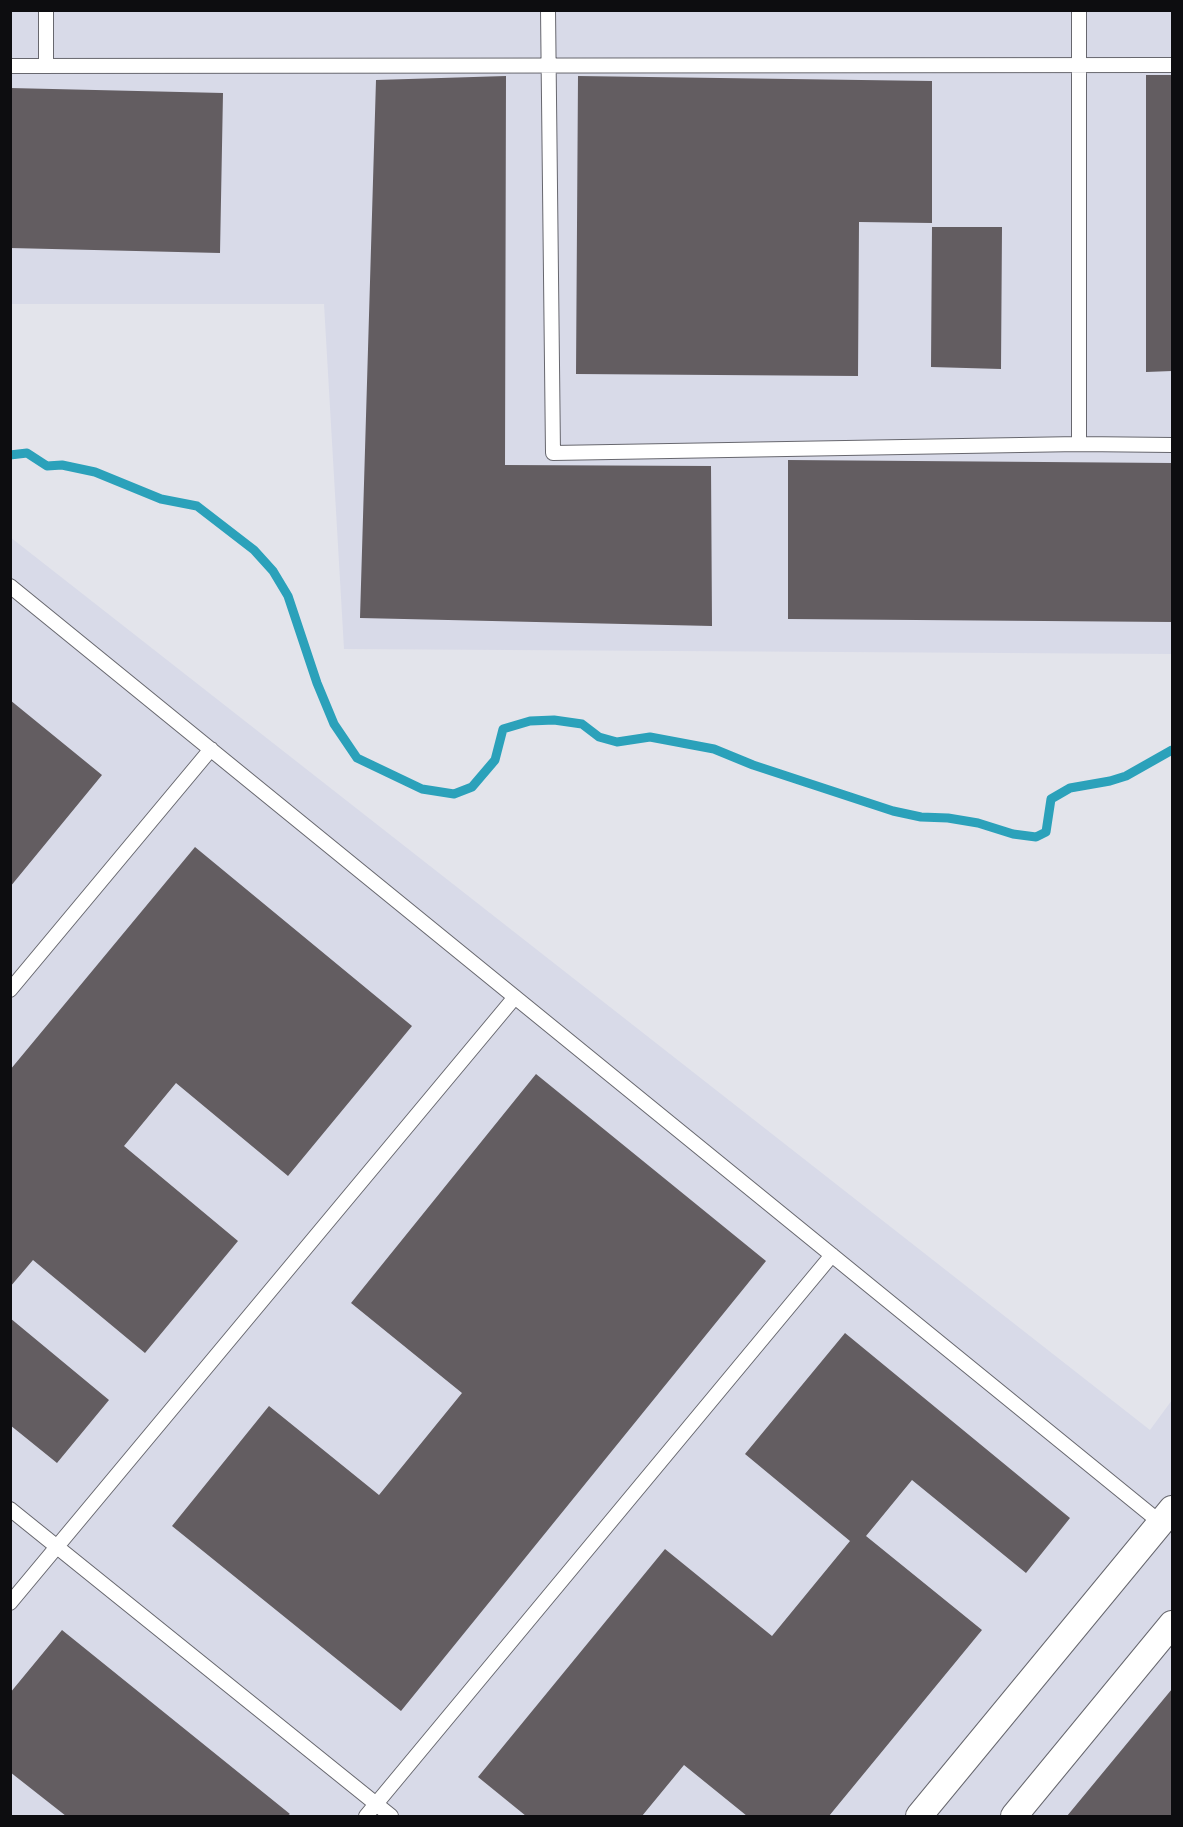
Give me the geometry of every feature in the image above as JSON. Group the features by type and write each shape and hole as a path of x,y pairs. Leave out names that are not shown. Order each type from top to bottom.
{"street":[{"path":"919,1816 1167,1516"},
{"path":"1014,1816 1173,1624"}],"lane":[{"path":"46,10 46,66"},
{"path":"548,10 553,453 1079,444 1173,445"},
{"path":"1079,10 1079,444"},
{"path":"10,66 1173,65"},
{"path":"10,586 832,1255 1167,1516"},
{"path":"10,990 211,749"},
{"path":"10,1604 515,997"},
{"path":"366,1816 832,1255"},
{"path":"10,1509 391,1816"}],"shaded area":[{"path":"10,11 1172,11 1172,654 344,649 324,304 11,304"},
{"path":"10,537 1150,1430 1172,1400 1172,1816 11,1816"}],"building":[{"path":"1146,75 1172,75 1172,371 1146,372"},
{"path":"506,76 505,465 711,466 712,626 360,618 376,80"},
{"path":"578,76 932,81 932,223 859,222 858,376 576,374"},
{"path":"10,88 223,93 220,253 10,248"},
{"path":"932,227 1002,227 1001,369 931,367"},
{"path":"788,460 1172,463 1172,622 788,619"},
{"path":"10,700 102,775 10,887"},
{"path":"195,847 412,1026 288,1176 176,1083 124,1146 238,1241 145,1353 33,1260 10,1287 10,1070"},
{"path":"536,1074 766,1261 401,1711 172,1526 269,1406 379,1495 462,1393 351,1303"},
{"path":"10,1318 109,1400 57,1463 10,1425"},
{"path":"845,1333 1070,1518 1026,1573 912,1480 866,1536 982,1630 829,1816 747,1816 684,1765 642,1816 526,1816 478,1777 665,1549 772,1636 850,1541 745,1454"},
{"path":"62,1630 290,1814 287,1816 66,1816 10,1772 10,1693"},
{"path":"1172,1689 1172,1816 1067,1816"}],"waterway":[{"path":"10,455 27,453 47,466 62,465 95,472 161,499 197,506 254,550 273,571 288,596 317,683 334,724 357,758 422,789 454,794 472,787 495,760 503,729 530,721 554,720 582,724 599,737 617,742 650,737 714,749 753,765 893,811 921,817 948,818 978,823 1013,834 1036,837 1046,832 1051,799 1070,788 1126,776 1172,750"}]}
